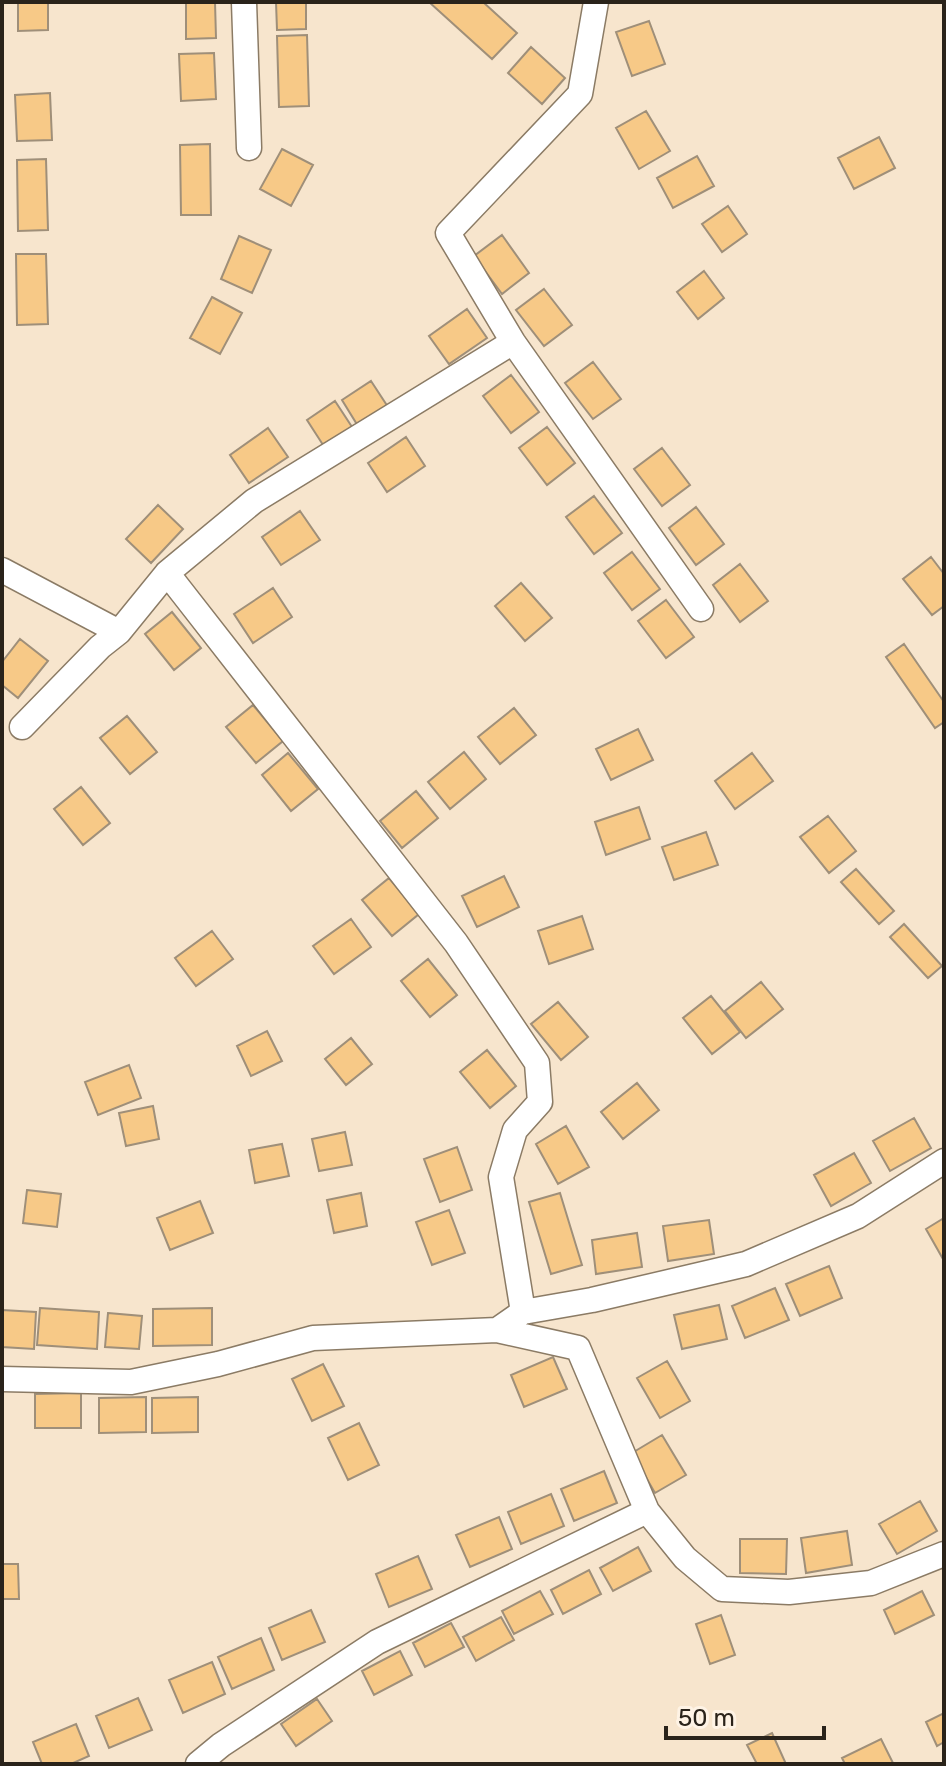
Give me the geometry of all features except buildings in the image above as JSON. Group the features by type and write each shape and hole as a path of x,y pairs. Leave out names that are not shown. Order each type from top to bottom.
{"street":[{"path":"244,2 249,148"},
{"path":"596,2 580,94 448,233 513,342 701,609"},
{"path":"22,727 100,647 119,632 167,573 254,501 513,342"},
{"path":"2,570 119,632"},
{"path":"167,573 456,943 537,1063 540,1102 515,1130 501,1177 523,1312"},
{"path":"497,1330 523,1312 592,1300 746,1264 858,1216 944,1161"},
{"path":"2,1379 131,1382 218,1364 313,1338 497,1330 578,1348 647,1511 685,1558 722,1589 789,1592 871,1583 944,1554"},
{"path":"198,1764 221,1745 377,1642 647,1511"}]}
